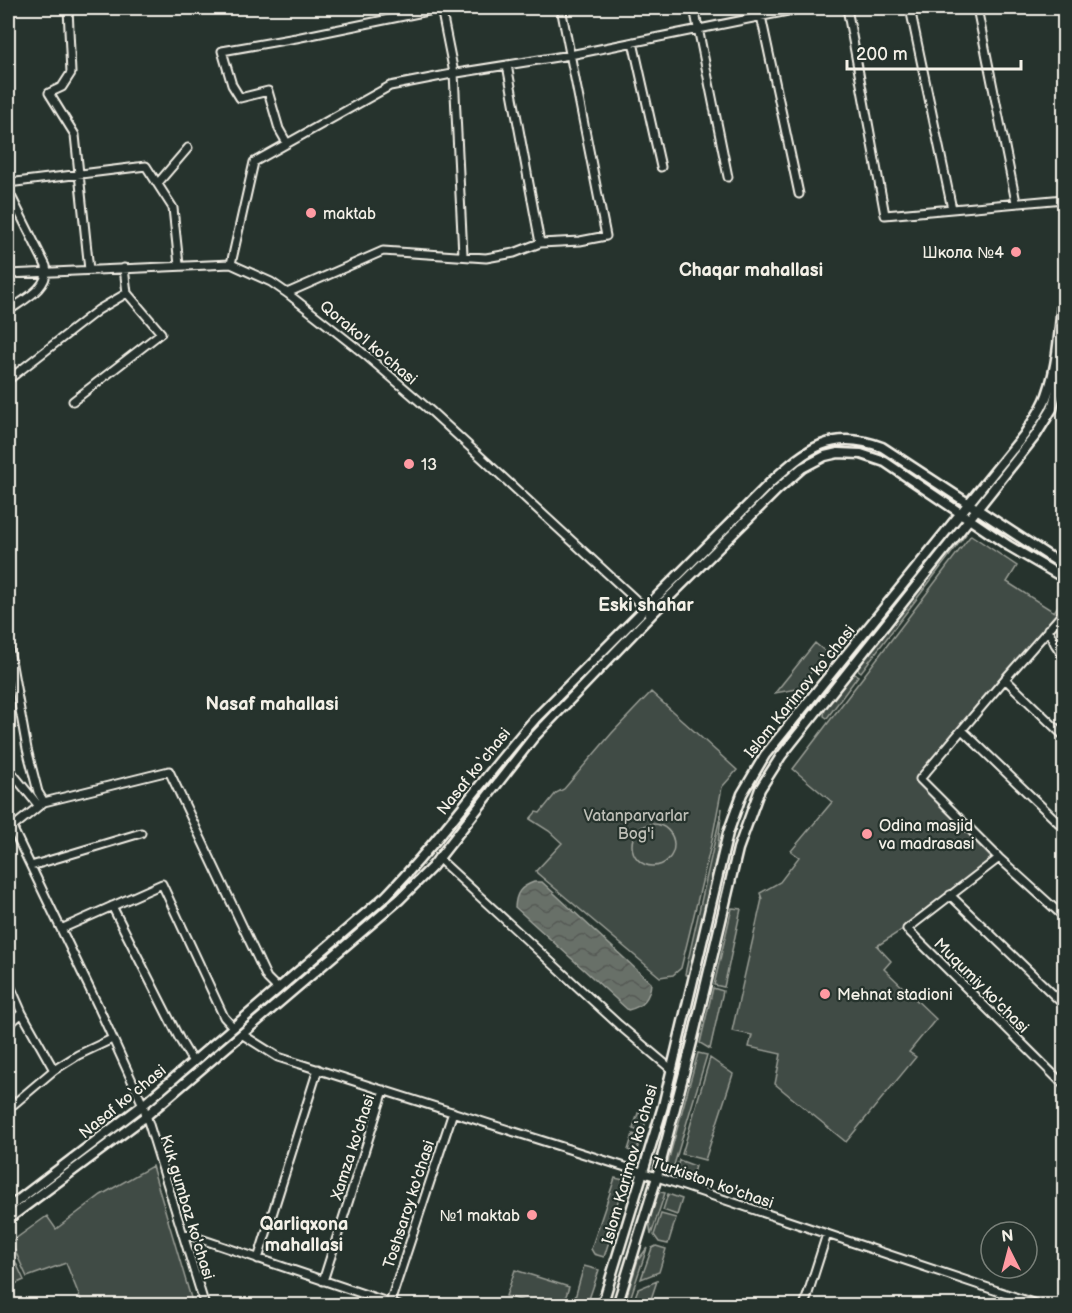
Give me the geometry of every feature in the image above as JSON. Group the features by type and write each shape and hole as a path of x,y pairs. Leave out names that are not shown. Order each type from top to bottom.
{"main road":[{"name":"Islom Karimov ko‘chasi","path":"602,1305 643,1173 671,1070 728,833 742,794 765,755 1024,435 1040,410 1047,396 1057,350 1065,281"},
{"name":"Islom Karimov ko‘chasi","path":"617,1305 657,1177 738,849 760,789 768,774 1036,435 1061,395 1065,363"},
{"name":"Nasaf ko‘chasi","path":"8,1208 143,1105 393,889 421,860 535,719 740,512 807,451 824,443 847,440 882,447 1065,566"},
{"name":"Nasaf ko‘chasi","path":"8,1219 146,1116 400,899 438,858 533,738 652,614 802,468 825,456 851,453 871,456 885,462 1010,546 1065,578"},
{"path":"740,512 748,519"},
{"path":"709,909 722,912"}],"street":[{"path":"69,8 71,73 62,87 49,93 75,135 89,270"},
{"path":"287,143 279,129 268,91 240,98 232,85 222,51 442,8 454,73 463,255"},
{"path":"287,293 383,251 486,258 514,253 540,243 580,241 606,236 561,8"},
{"path":"694,8 728,177"},
{"path":"231,264 254,162 390,86 454,73 570,55 803,8"},
{"path":"846,8 885,214 1016,202 1065,200"},
{"path":"910,8 952,209"},
{"path":"977,8 1016,202"},
{"path":"761,16 799,194"},
{"path":"633,42 661,167"},
{"path":"507,65 540,243"},
{"path":"158,183 188,148"},
{"path":"8,183 146,166 173,208 179,265"},
{"path":"8,190 47,272 43,285 8,310"},
{"name":"Qorako'l ko'chasi","path":"8,274 231,264 271,282 368,357 432,412 652,614"},
{"path":"73,401 161,333 127,293 124,268"},
{"path":"8,380 98,310 127,293"},
{"path":"1065,612 920,779 999,858 1065,917"},
{"path":"1048,629 1055,644 1065,657"},
{"path":"8,643 10,673 41,803"},
{"path":"1005,679 1065,736"},
{"path":"962,730 1065,828"},
{"path":"8,768 41,803"},
{"path":"10,829 41,803 169,771 267,978 278,989"},
{"name":"Kuk gumbaz ko'chasi","path":"10,829 61,929 143,1105 205,1305"},
{"path":"30,866 141,834"},
{"path":"438,858 671,1070"},
{"path":"999,858 950,896 1065,1005"},
{"path":"61,929 162,884 224,1017 233,1027"},
{"name":"Muqumiy ko'chasi","path":"950,896 907,929 1065,1085"},
{"path":"112,906 193,1062"},
{"path":"8,981 22,1013 54,1070"},
{"path":"8,1025 22,1013"},
{"name":"Turkiston ko'chasi","path":"243,1035 278,1057 657,1177 1038,1305"},
{"path":"8,1109 54,1070 78,1055 112,1039"},
{"path":"258,1259 318,1069"},
{"name":"Xamza ko'chasi","path":"323,1281 384,1090"},
{"name":"Toshsaroy ko'chasi","path":"390,1304 453,1112"},
{"path":"183,1233 390,1304 399,1305"},
{"path":"804,1305 827,1234"}],"green space":[{"path":"966,534 861,672 856,668"},
{"path":"971,535 1017,566 1007,582 1054,612 1064,597 1064,607 916,779 993,860 908,926 877,946 891,961 884,969 936,1019 909,1052 916,1057 846,1142 775,1084 781,1054 749,1047 752,1035 732,1031 762,899 760,893 780,882 799,857 791,851 832,802 793,769"},
{"path":"815,643 827,653 797,689 775,693"},
{"path":"853,673 858,676 827,718 824,716 825,708"},
{"name":"Vatanparvarlar Bog'i","path":"651,692 737,770 722,787 711,845 681,968 673,975 660,977 537,873 536,871 562,843 530,819 536,812 540,813 556,793 564,789"},
{"path":"722,808 717,853 691,972 687,975 685,974"},
{"path":"732,908 741,909 724,987 714,985"},
{"path":"713,988 723,991 710,1049 700,1043"},
{"path":"698,1053 707,1055 671,1175 665,1173"},
{"path":"710,1058 733,1074 705,1160 682,1154"},
{"path":"638,1113 647,1116 643,1132 633,1129"},
{"path":"633,1134 641,1137 636,1153 628,1150"},
{"path":"679,1160 695,1166 691,1180 675,1176"},
{"path":"152,1166 193,1305 83,1305 66,1263 27,1277 11,1242 47,1216 56,1229 101,1195"},
{"path":"615,1178 628,1181 615,1210 617,1216 604,1257 594,1254 591,1249"},
{"path":"665,1193 651,1235 649,1220 658,1194"},
{"path":"668,1194 682,1199 677,1215 663,1210"},
{"path":"661,1214 676,1218 668,1244 659,1242 654,1235"},
{"path":"8,1246 24,1280 8,1287"},
{"path":"656,1246 666,1249 659,1272 641,1279 652,1248"},
{"path":"647,1248 628,1305 624,1305 638,1260"},
{"path":"584,1266 599,1270 587,1305 573,1305"},
{"path":"515,1270 569,1287 563,1305 537,1305 506,1296"},
{"path":"657,1281 649,1305 632,1305 638,1289"}],"water":[{"path":"534,882 542,882 651,983 649,993 641,1004 628,1010 515,907 520,891"}],"waterway":[{"path":"653,824 661,825 668,830 673,837 674,845 673,853 668,860 661,865 653,866 645,865 638,860 633,853 632,845 633,837 638,830 645,825 653,824"}],"place":[{"name":"maktab","path":"311,213"},
{"name":"Школа №4","path":"1016,252"},
{"name":"13","path":"409,464"},
{"name":"Odina masjid va madrasasi","path":"867,834"},
{"name":"Mehnat stadioni","path":"825,994"},
{"name":"№1 maktab","path":"532,1215"}],"district":[{"name":"Chaqar mahallasi","path":"751,270"},
{"name":"Eski shahar","path":"646,605"},
{"name":"Nasaf mahallasi","path":"272,704"},
{"name":"Qarliqxona mahallasi","path":"304,1234"}]}
